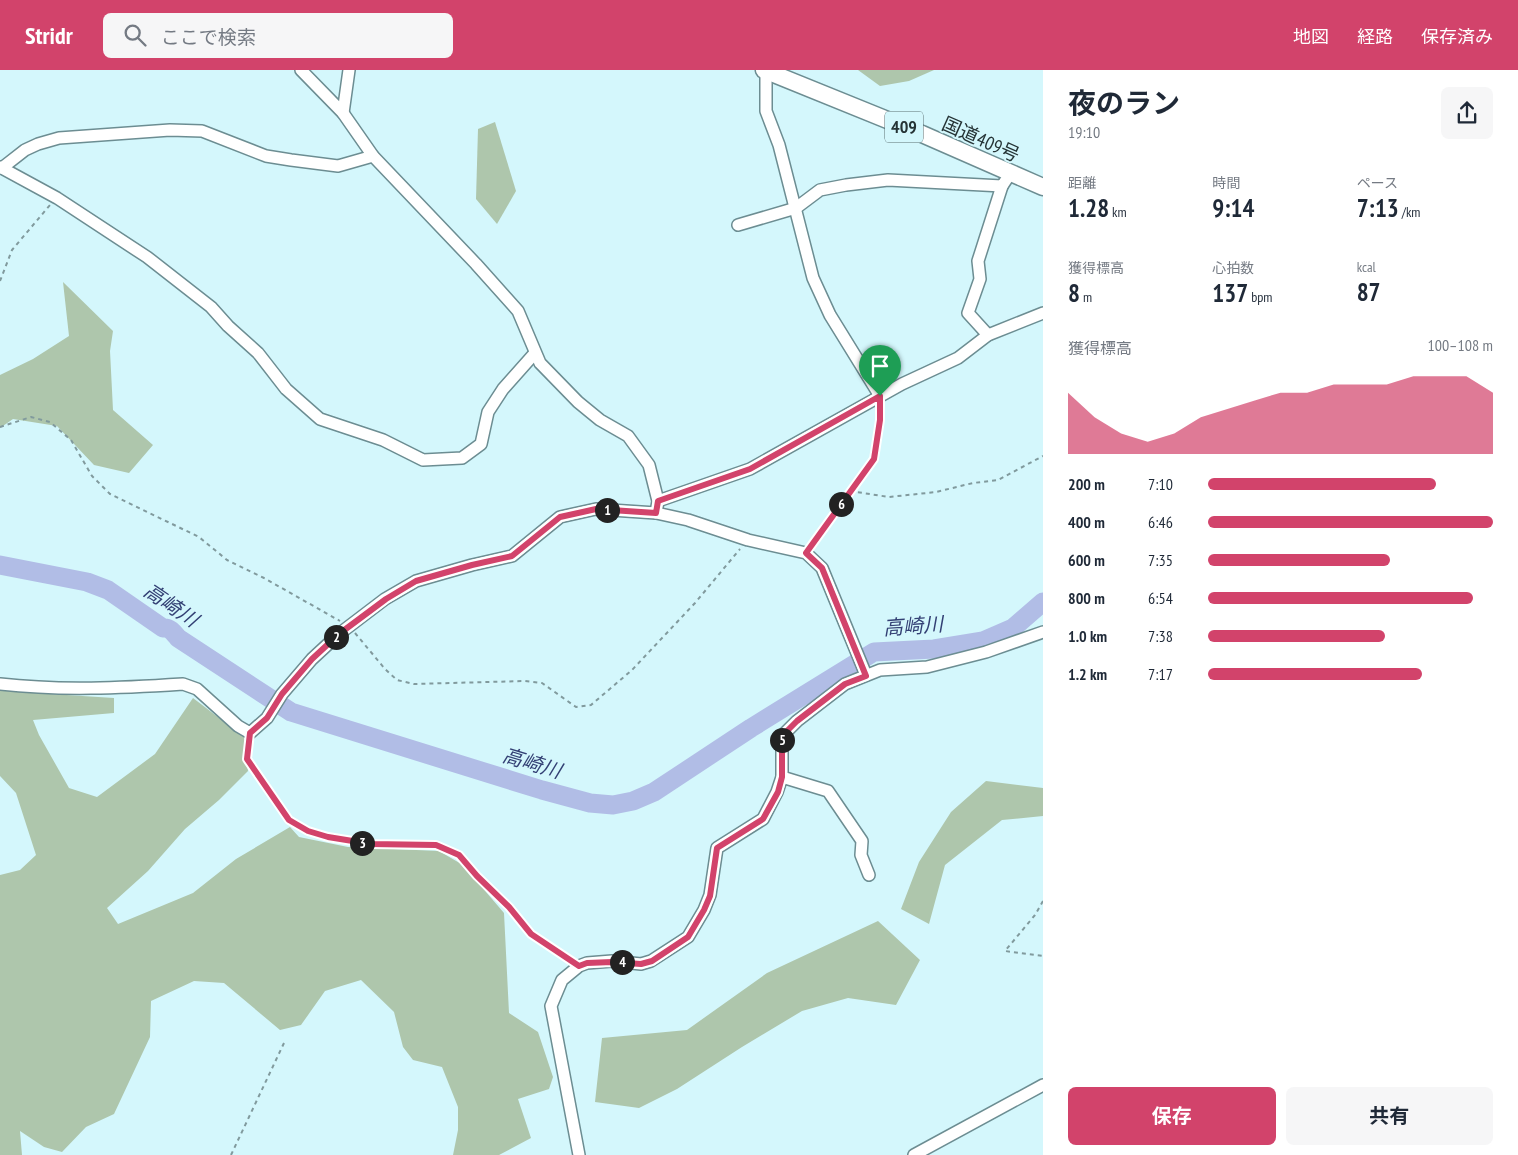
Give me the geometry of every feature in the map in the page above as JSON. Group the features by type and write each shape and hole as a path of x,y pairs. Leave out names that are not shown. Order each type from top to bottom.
{"highway":[{"name":"国道409号","path":"765,70 922,134 1006,180 1043,187"}],"street":[{"path":"301,70 343,113 374,156 518,311 540,363 578,402 600,420 628,436 649,465 657,507"},
{"path":"343,113 349,70"},
{"path":"765,70 766,112 780,145 813,278 830,315 880,396"},
{"path":"374,156 338,166 266,156 202,131 170,130 59,138 25,150 1,167 57,198 148,257 211,307 228,326 258,353 286,389 320,419 383,440 423,460 462,458 481,444 488,412 503,389 535,353"},
{"path":"738,225 796,208 820,190 846,185 888,180 1006,180 978,261 980,279 968,313 988,335"},
{"path":"0,684 32,688 91,690 183,684 197,689 238,726 250,733 267,718 282,694 312,659 339,634 386,599 416,581 512,556 560,517 596,509 657,507 750,469 902,384 958,358 988,335 1043,313"},
{"path":"657,507 688,520 748,540 806,553 822,568 866,676"},
{"path":"579,1155 551,1006 562,980 579,966 587,963 641,964 652,961 688,937 710,896 717,848 763,819 778,792 782,777 782,736 797,721 845,684 890,669 927,667 986,652 1043,632"},
{"path":"782,777 828,791 862,841 861,855 869,875"},
{"path":"914,1155 1043,1085"}],"path":[{"path":"0,281 12,250 57,198"},
{"path":"806,553 874,459 880,420 880,396"},
{"path":"0,427 31,417 50,422 72,440 92,476 110,494 199,537 226,560 264,578 350,626 385,669 397,680 414,684 525,681 542,683 576,707 591,705 632,670 695,603 748,540"},
{"path":"850,491 889,497 936,492 973,483 998,480 1043,456"},
{"path":"250,733 247,759 289,820 308,831 328,837 371,844 436,845 459,855 477,876 509,907 531,934 579,966"},
{"path":"1043,901 1035,915 1005,951 1043,956"},
{"path":"231,1155 284,1043"}],"green space":[{"path":"858,70 934,70 909,81 880,86"},
{"path":"495,122 516,191 497,224 476,199 478,129"},
{"path":"63,282 113,331 110,351 113,410 153,445 129,473 94,465 57,426 13,419 0,428 0,375 33,359 69,336"},
{"path":"0,689 114,698 114,713 33,720 39,735 69,788 97,797 155,754 193,698 244,737 248,771 219,800 185,829 148,871 107,908 118,924 193,893 236,859 290,827 299,837 348,847 439,851 463,865 504,913 509,1013 538,1032 553,1077 549,1089 518,1099 531,1138 499,1155 453,1155 458,1130 458,1107 442,1067 413,1060 403,1047 394,1012 361,980 325,991 301,1025 280,1030 224,983 194,981 151,1001 150,1037 114,1114 86,1127 62,1152 44,1147 20,1131 22,1155 0,1155 0,875 20,870 36,855 16,793 0,776"},
{"path":"986,781 1043,788 1043,816 1002,820 945,865 929,924 901,909 919,862 951,812"},
{"path":"878,921 920,960 896,1005 848,998 802,1011 677,1089 639,1108 595,1102 602,1038 687,1030 767,973"}],"waterway":[{"name":"高崎川","path":"0,565 87,582 108,590 163,628 170,629 178,638 291,712 542,790 590,803 613,805 633,801 654,792 751,728 874,652 934,649 983,641 1013,628 1043,602"}],"route":[{"path":"880,396 880,420 874,459 806,553 822,568 866,676 845,684 797,721 782,736 782,777 778,792 763,819 717,848 710,896 704,910 688,937 652,961 641,964 587,963 579,966 531,934 509,907 477,876 459,855 436,845 371,844 328,837 308,831 289,820 247,759 250,733 267,718 282,694 312,659 339,634 386,599 416,581 512,556 560,517 596,509 656,513 658,501 750,469 880,396"}]}
